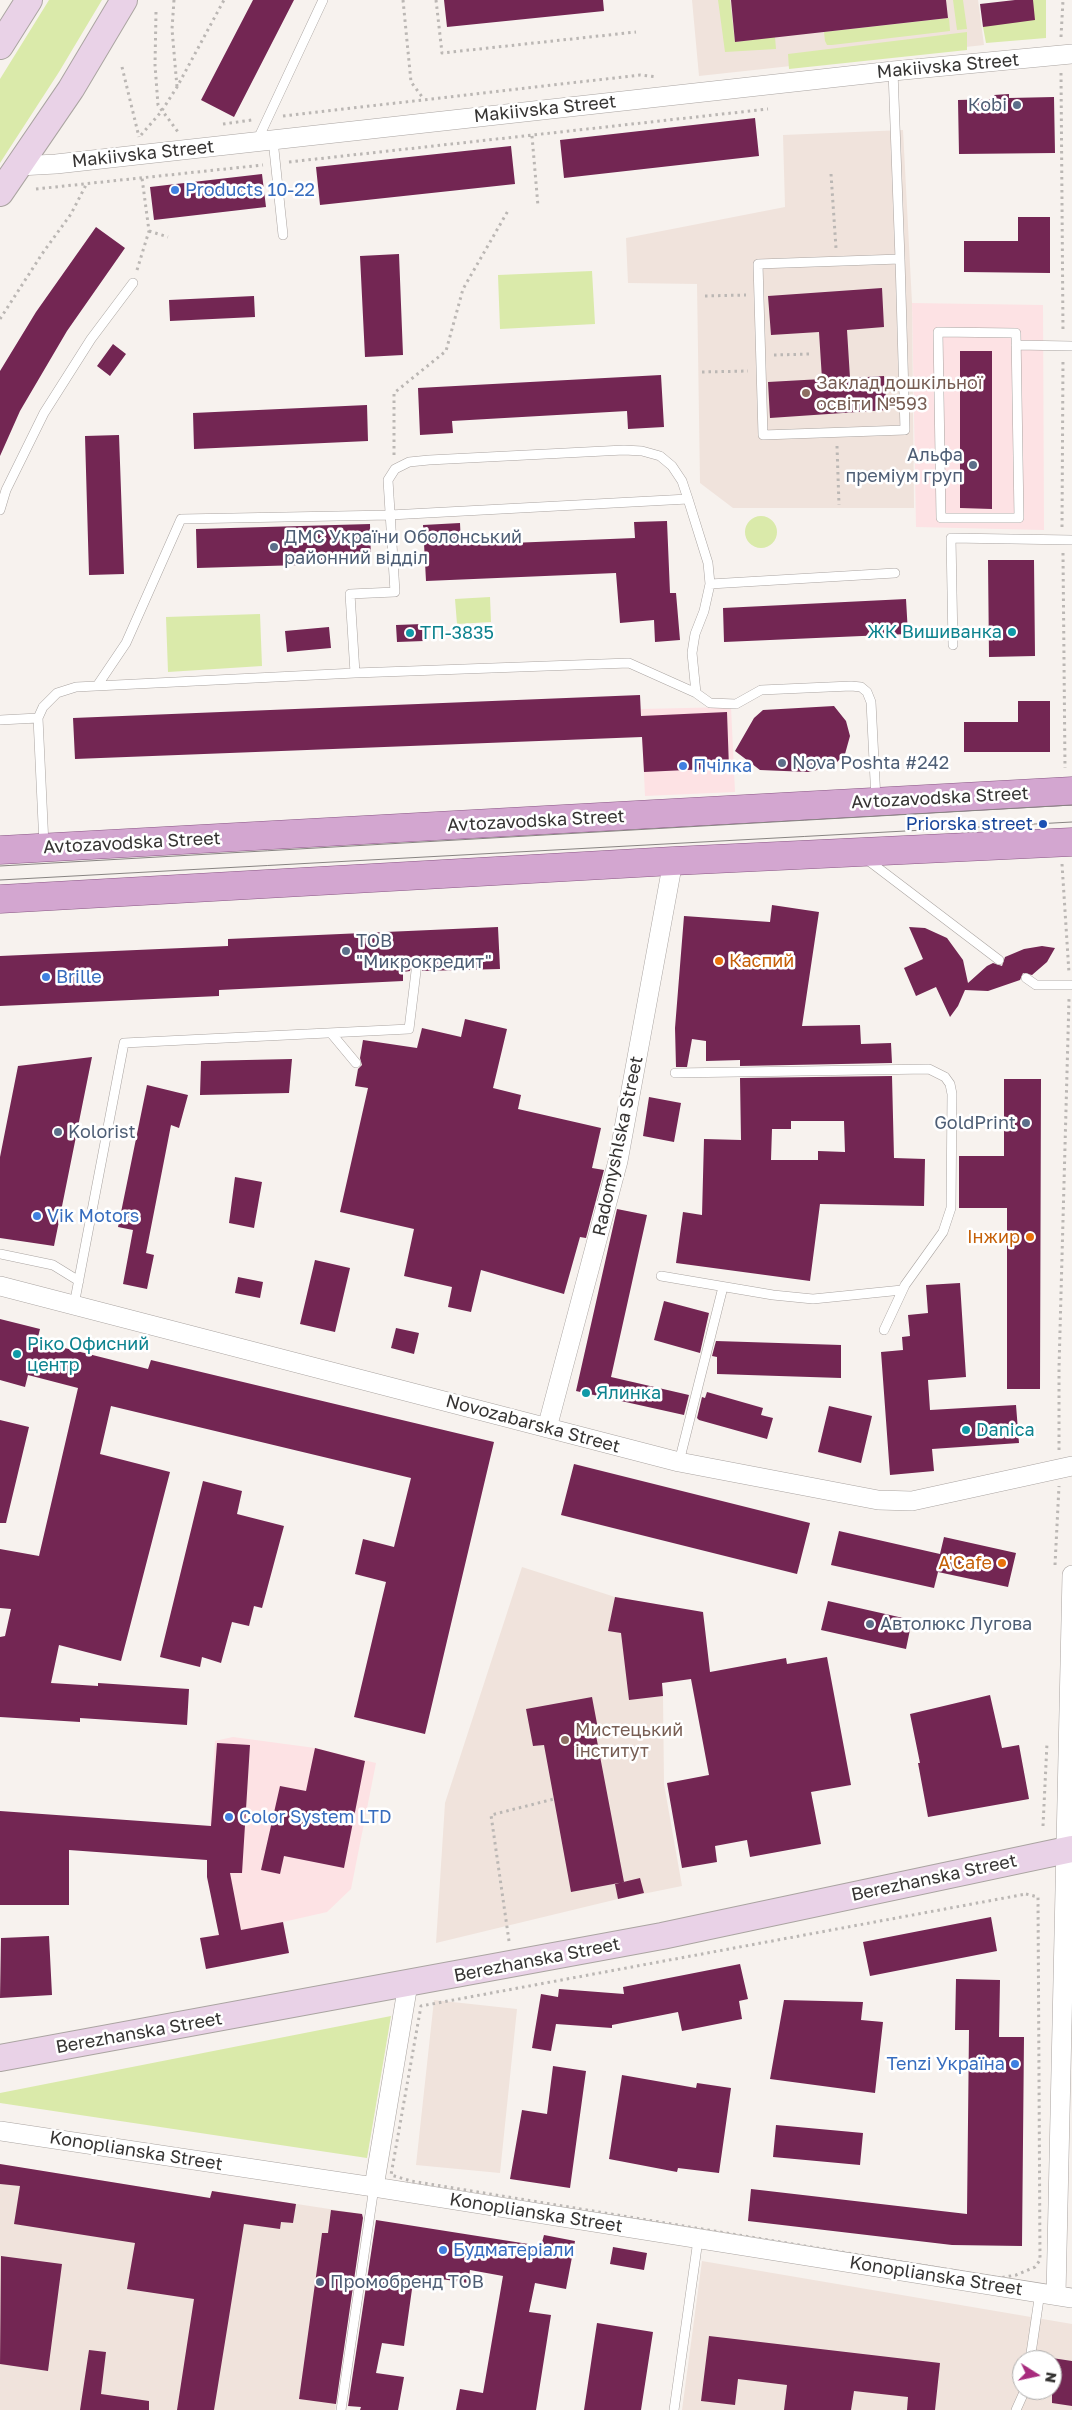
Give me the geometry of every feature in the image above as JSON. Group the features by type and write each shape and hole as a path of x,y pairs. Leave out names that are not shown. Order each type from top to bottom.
{"main road":[{"name":"Avtozavodska Street","path":"0,850 876,802 1068,779"},
{"path":"0,899 673,861 859,854 1072,842"}],"street":[{"path":"0,46 29,0"},
{"path":"0,193 72,89 124,0"},
{"name":"Makiivska Street","path":"19,166 265,141 893,71 1066,55"},
{"name":"Radomyshlska Street","path":"547,1428 618,1161 673,861"},
{"name":"Novozabarska Street","path":"0,1286 679,1462 878,1500 912,1501 1072,1466"},
{"path":"1056,2295 1070,1850 1072,1574"},
{"name":"Berezhanska Street","path":"0,2058 662,1936 1070,1850"},
{"path":"374,2187 408,1984"},
{"name":"Konoplianska Street","path":"0,2131 374,2187 698,2240 1056,2295"}],"lane":[{"path":"283,236 276,164 265,141 267,118 323,0"},
{"path":"893,71 900,259 905,430 764,435 758,264 900,259"},
{"path":"0,510 6,490 44,413 92,339 133,283"},
{"path":"938,332 1016,333 1016,345 1019,518 941,518 938,332"},
{"path":"1016,345 1068,346"},
{"path":"354,673 350,594 396,592 388,480 394,469 408,462 429,460 624,450 642,451 660,456 672,466 682,481 708,563 710,584 704,611 695,634 694,644 696,694"},
{"path":"97,686 126,644 181,519 390,515 688,499"},
{"path":"953,645 951,538 1067,539"},
{"path":"710,584 895,573"},
{"path":"44,848 38,718 44,706 57,692 76,687 354,673 629,663 696,694 710,703 736,704 761,690 861,687 868,692 871,702 876,802"},
{"path":"0,720 38,718"},
{"path":"859,854 999,960"},
{"path":"74,1305 124,1043 409,1029 418,963"},
{"path":"1026,978 1036,984 1071,985"},
{"path":"331,1033 356,1063"},
{"path":"675,1073 928,1069 945,1077 950,1084 952,1094 951,1208 943,1232 902,1290 884,1330"},
{"path":"0,1254 53,1265 79,1281"},
{"path":"661,1276 723,1287 813,1299 902,1290"},
{"path":"679,1462 723,1287"},
{"path":"341,2410 374,2187"},
{"path":"674,2410 698,2240"},
{"path":"1034,2350 1056,2295"}],"path":[{"path":"174,0 172,30 177,87"},
{"path":"122,67 139,137 161,112 177,87 224,0"},
{"path":"403,0 411,82 423,98"},
{"path":"436,0 442,53 636,32"},
{"path":"1063,0 1066,55 1068,346 1068,779"},
{"path":"156,12 155,66 158,105 161,112 178,132"},
{"path":"267,118 423,98 640,75 662,77"},
{"path":"36,189 768,109"},
{"path":"532,136 538,206"},
{"path":"832,174 837,261"},
{"path":"133,283 149,231 142,178"},
{"path":"0,319 42,254 71,214 87,183"},
{"path":"394,469 394,393 446,350 463,289 509,209"},
{"path":"149,231 168,237"},
{"path":"705,296 759,294"},
{"path":"761,355 810,354"},
{"path":"702,372 761,370"},
{"path":"836,433 839,505"},
{"path":"1059,1368 1071,985 1064,888"},
{"path":"509,1947 491,1815 554,1799"},
{"path":"417,2015 391,2175 399,2179 999,2278 1016,2275 1035,2267 1040,2260 1038,1897 1026,1894 427,2004"}],"shaded area":[{"path":"692,0 978,0 984,45 699,76"},
{"name":"Заклад дошкільної освіти №593","path":"903,130 912,303 914,508 733,508 700,483 697,284 628,283 626,238 785,207 783,135"},
{"path":"912,303 1043,305 1044,530 916,527"},
{"path":"731,707 735,792 645,796 641,709"},
{"name":"Мистецький інститут","path":"522,1567 615,1597 655,1604 653,1619 663,1696 664,1784 682,1886 618,1899 436,1943 445,1803"},
{"name":"Color System LTD","path":"233,1737 315,1748 376,1763 351,1889 327,1912 283,1922 289,1953 206,1969 200,1938 219,1934 207,1871 215,1741"},
{"path":"434,2000 517,2009 500,2173 416,2165"},
{"path":"0,2164 210,2198 212,2191 362,2214 335,2410 0,2410"},
{"path":"702,2261 1072,2324 1072,2410 682,2410"}],"green space":[{"path":"49,0 102,0 59,72 0,163 0,79"},
{"path":"718,0 730,0 735,42 775,37 776,49 725,52"},
{"path":"953,0 963,0 967,29 957,30"},
{"path":"1033,0 1046,0 1046,38 986,43 983,27"},
{"path":"949,18 950,31 832,45 827,45 825,41 824,32"},
{"path":"967,32 967,50 789,69 788,54"},
{"path":"592,271 595,324 500,329 498,275"},
{"path":"761,516 772,521 777,532 772,543 761,548 750,543 745,532 750,521"},
{"path":"490,597 491,622 457,624 455,599"},
{"path":"260,614 262,666 168,672 166,617"},
{"path":"391,2016 367,2158 0,2103 0,2093"}],"building":[{"path":"253,0 294,0 234,117 201,100"},
{"path":"444,0 603,0 604,11 447,27"},
{"path":"731,0 946,0 948,18 735,42"},
{"path":"1033,0 1035,20 983,27 980,4"},
{"path":"1009,94 1009,98 1054,97 1055,153 959,154 958,100 995,99 994,95"},
{"path":"755,118 759,156 564,178 560,140"},
{"path":"511,146 515,184 320,205 316,167"},
{"path":"262,174 266,207 154,220 150,187"},
{"path":"1018,217 1050,217 1050,273 964,272 964,241 1018,241"},
{"path":"96,227 125,248 67,331 20,411 0,456 0,371 36,312"},
{"path":"399,254 403,355 365,357 360,256"},
{"path":"882,288 884,327 847,330 850,378 884,376 887,410 770,418 768,382 822,379 819,332 771,335 768,296"},
{"path":"254,296 255,317 170,321 169,300"},
{"path":"113,344 126,354 110,376 97,366"},
{"path":"960,351 992,351 992,509 960,508"},
{"path":"661,375 664,427 628,429 627,411 452,421 453,433 420,435 418,388"},
{"path":"367,405 368,441 194,449 193,413"},
{"path":"119,435 124,574 89,575 85,436"},
{"path":"667,521 670,593 676,593 680,640 655,642 654,620 620,623 616,573 426,581 423,525 460,523 461,545 635,538 634,522"},
{"path":"370,524 371,563 197,568 196,529"},
{"name":"ЖК Вишиванка","path":"988,560 1034,560 1035,656 989,657"},
{"path":"906,599 908,634 724,642 723,608"},
{"name":"ТП-3835","path":"423,624 424,641 397,642 396,625"},
{"path":"329,627 331,648 287,652 285,631"},
{"path":"640,695 641,716 727,712 729,768 644,772 642,737 75,759 73,718"},
{"path":"1018,701 1050,701 1050,752 964,752 964,722 1018,722"},
{"path":"834,706 846,721 850,736 845,754 833,766 822,765 817,770 808,772 760,770 735,751 754,718 763,710"},
{"path":"772,905 819,912 802,1026 860,1025 861,1044 891,1043 892,1063 740,1066 740,1060 706,1061 706,1041 692,1039 687,1067 676,1067 675,1028 684,916 770,922"},
{"path":"498,927 500,969 422,971 423,961 417,957 412,960 410,971 403,972 403,981 219,990 219,996 0,1006 0,956 228,946 228,939"},
{"path":"909,927 925,928 947,938 963,960 968,983 987,966 993,963 1002,966 1005,957 1024,949 1042,946 1055,948 1047,962 1032,975 1023,973 1020,980 988,991 965,990 958,1006 950,1017 936,987 916,996 904,968 923,959"},
{"path":"465,1019 507,1029 493,1088 521,1095 518,1109 601,1128 592,1168 604,1170 586,1238 580,1237 564,1294 481,1270 471,1312 448,1307 452,1287 404,1276 414,1229 340,1212 368,1088 355,1086 358,1069 362,1065 360,1058 363,1040 417,1048 422,1028 461,1037"},
{"path":"92,1057 54,1246 0,1238 0,1157 18,1066"},
{"path":"292,1059 289,1093 200,1095 201,1061"},
{"path":"892,1076 894,1158 925,1159 924,1206 820,1204 810,1281 676,1263 683,1212 702,1215 704,1139 741,1140 740,1078","holes":["791,1121 844,1121 845,1152 818,1151 818,1160 771,1160 772,1129 791,1129"]},
{"path":"1004,1079 1041,1079 1040,1389 1007,1389 1007,1208 959,1208 959,1156 1004,1156"},
{"path":"147,1085 188,1095 179,1128 171,1125 146,1253 154,1255 147,1289 123,1284 133,1230 118,1227"},
{"path":"649,1097 681,1103 674,1142 643,1136"},
{"path":"235,1177 262,1182 254,1228 229,1223"},
{"path":"617,1209 647,1215 611,1377 689,1395 684,1415 576,1391"},
{"path":"315,1260 350,1268 335,1332 300,1324"},
{"path":"238,1277 263,1282 260,1298 235,1293"},
{"path":"960,1283 966,1377 928,1380 930,1410 1016,1405 1019,1443 932,1449 934,1471 890,1475 881,1352 903,1350 902,1337 910,1336 908,1315 928,1313 926,1285"},
{"path":"664,1301 709,1313 700,1353 654,1340"},
{"path":"0,1319 40,1329 37,1341 148,1369 151,1360 494,1442 425,1734 354,1717 386,1582 355,1574 363,1539 394,1547 411,1478 111,1406 100,1454 170,1472 121,1661 59,1645 51,1683 98,1686 98,1683 189,1689 187,1725 80,1718 80,1722 0,1717 0,1637 5,1636 11,1609 0,1608 0,1549 39,1556 78,1388 28,1375 25,1387 0,1380"},
{"path":"396,1328 419,1333 414,1354 391,1348"},
{"path":"716,1341 841,1345 841,1378 717,1374 717,1357 712,1356"},
{"path":"707,1392 763,1408 761,1415 773,1418 767,1439 699,1420 697,1418 702,1397 705,1398"},
{"path":"829,1406 872,1416 861,1463 818,1452"},
{"path":"0,1420 29,1427 6,1523 0,1523"},
{"path":"574,1464 810,1523 797,1574 561,1515"},
{"path":"203,1481 242,1491 237,1514 284,1526 262,1608 254,1606 249,1626 232,1622 221,1663 202,1657 200,1667 160,1657"},
{"path":"839,1531 940,1554 944,1537 1016,1553 1008,1587 938,1572 934,1588 831,1565"},
{"path":"615,1597 703,1612 710,1672 786,1658 787,1664 827,1657 851,1785 811,1792 821,1844 750,1857 747,1840 715,1846 717,1862 682,1868 667,1783 709,1775 691,1679 662,1683 663,1696 629,1700 621,1633 608,1631"},
{"path":"828,1601 912,1620 906,1649 821,1630"},
{"path":"990,1695 1002,1748 1019,1745 1029,1799 928,1817 910,1714"},
{"path":"592,1697 598,1729 595,1730 624,1882 571,1892 544,1745 533,1746 526,1709"},
{"path":"217,1743 250,1745 242,1873 230,1873 241,1930 283,1922 289,1953 206,1969 200,1938 219,1935 207,1877 207,1860 69,1850 69,1905 0,1905 0,1811 211,1826"},
{"path":"315,1748 365,1761 344,1868 284,1856 280,1874 261,1870 280,1786 306,1791"},
{"path":"640,1878 644,1893 618,1899 615,1884"},
{"path":"991,1917 997,1951 870,1976 863,1942"},
{"path":"49,1936 52,1995 0,1998 1,1938"},
{"path":"740,1964 748,1999 739,2001 742,2019 682,2031 678,2012 612,2025 612,2028 556,2024 551,2051 532,2048 541,1994 558,1997 559,1989 624,1994 623,1987"},
{"path":"956,1979 1000,1980 999,2037 1024,2037 1022,2246 952,2245 748,2221 751,2189 967,2214 969,2030 955,2030"},
{"path":"784,2000 863,2002 861,2020 883,2022 875,2093 770,2079"},
{"path":"553,2066 586,2071 570,2188 510,2179 522,2110 547,2114"},
{"path":"622,2075 696,2088 697,2083 731,2088 719,2173 678,2168 677,2172 609,2159"},
{"path":"776,2125 863,2133 860,2165 773,2157"},
{"path":"0,2164 210,2198 212,2191 296,2204 293,2223 281,2222 280,2229 244,2224 214,2410 177,2410 194,2299 127,2289 135,2243 14,2224 20,2186 0,2184"},
{"path":"331,2210 362,2214 363,2218 336,2404 299,2399 322,2233 328,2233"},
{"path":"376,2220 541,2246 544,2235 575,2241 566,2289 535,2283 529,2312 551,2315 536,2410 456,2410 460,2389 483,2393 503,2276 470,2270 468,2283 414,2275 404,2346 382,2343 376,2373 404,2377 398,2410 360,2410 361,2407 348,2406"},
{"path":"613,2247 647,2253 644,2270 610,2264"},
{"path":"1,2256 62,2264 48,2371 0,2364"},
{"path":"597,2323 653,2332 641,2410 584,2410"},
{"path":"709,2336 940,2363 935,2410 907,2410 908,2397 854,2391 851,2410 784,2410 787,2385 738,2379 735,2405 701,2401"},
{"path":"89,2350 106,2352 101,2394 149,2401 149,2410 80,2410"},
{"path":"1062,2360 1072,2361 1072,2406 1052,2403 1052,2400 1062,2400"}],"tram line":[{"path":"0,866 1072,805"},
{"path":"0,880 1072,822"}],"place":[{"name":"Кobi","path":"1017,105"},
{"name":"Products 10-22","path":"175,190"},
{"name":"Заклад дошкільної освіти №593","path":"806,393"},
{"name":"Альфа преміум груп","path":"973,465"},
{"name":"ДМС України Оболонський районний відділ","path":"274,547"},
{"name":"ЖК Вишиванка","path":"1012,632"},
{"name":"ТП-3835","path":"410,633"},
{"name":"Nova Poshta #242","path":"782,763"},
{"name":"Пчілка","path":"683,766"},
{"name":"Priorska street","path":"1043,824"},
{"name":"ТОВ \"Микрокредит\"","path":"346,951"},
{"name":"Каспий","path":"719,961"},
{"name":"Brille","path":"46,977"},
{"name":"GoldPrint","path":"1026,1123"},
{"name":"Kolorist","path":"58,1132"},
{"name":"Vik Motors","path":"37,1216"},
{"name":"Інжир","path":"1030,1237"},
{"name":"Ріко Офисний центр","path":"17,1354"},
{"name":"Ялинка","path":"586,1393"},
{"name":"Danica","path":"966,1430"},
{"name":"A'Cafe","path":"1002,1563"},
{"name":"Автолюкс Лугова","path":"870,1624"},
{"name":"Мистецький інститут","path":"565,1740"},
{"name":"Color System LTD","path":"229,1817"},
{"name":"Tenzi Україна","path":"1015,2064"},
{"name":"Будматеріали","path":"443,2250"},
{"name":"Промобренд ТОВ","path":"320,2282"}]}
